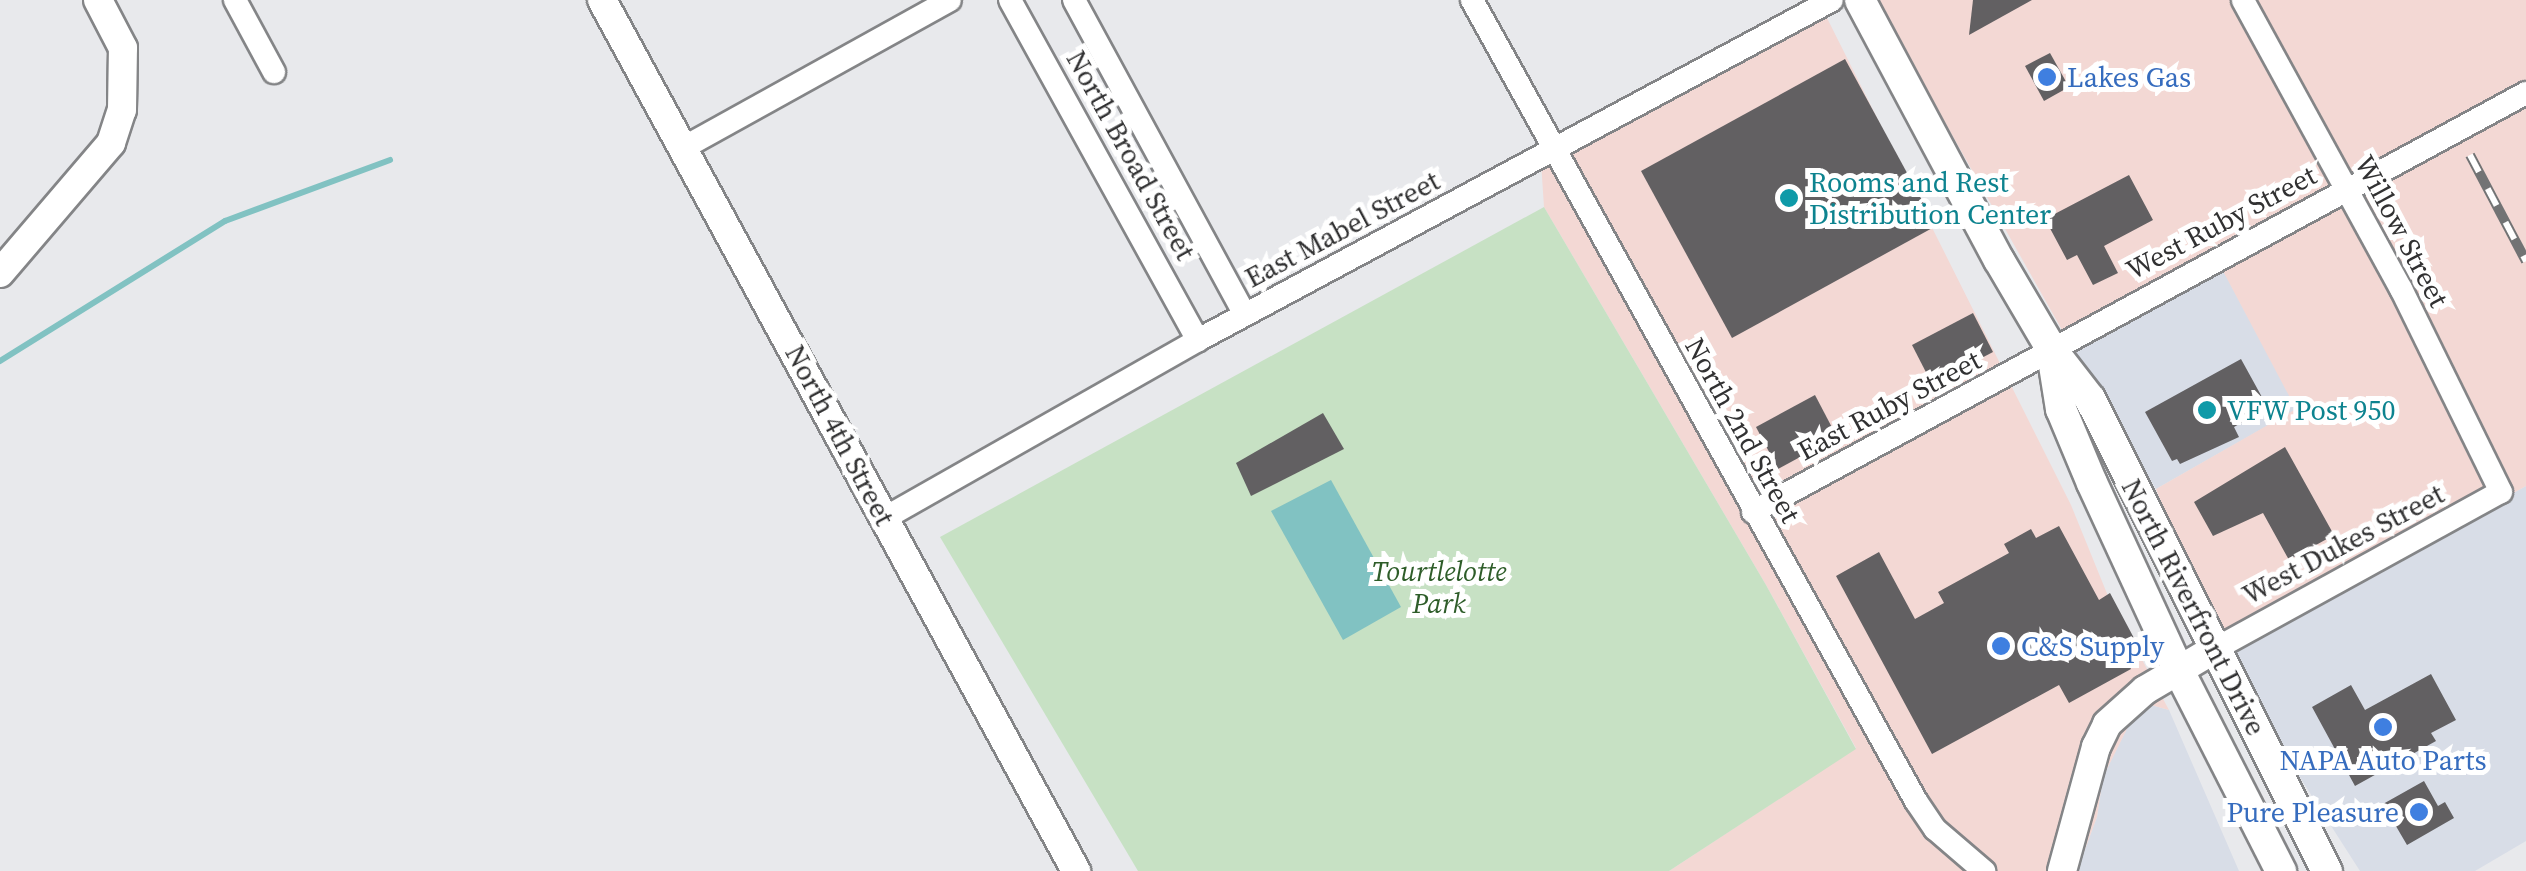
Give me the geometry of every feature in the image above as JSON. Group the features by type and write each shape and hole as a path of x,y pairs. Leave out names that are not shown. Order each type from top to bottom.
{"main road":[{"name":"North Riverfront Drive","path":"1860,0 2052,350 2090,399 2328,871"},
{"name":"North Riverfront Drive","path":"2052,350 2061,409 2178,669 2281,871"}],"street":[{"path":"0,274 111,142 122,110 123,48 98,0"},
{"path":"234,0 274,72"},
{"name":"North 4th Street","path":"602,0 1076,871"},
{"path":"684,148 950,0"},
{"name":"North Broad Street","path":"1010,0 1198,340"},
{"name":"North Broad Street","path":"1074,0 1245,316"},
{"name":"North 2nd Street","path":"1472,0 1916,801 1935,829 1984,871"},
{"name":"East Mabel Street","path":"885,518 1198,340 1832,0"},
{"name":"Willow Street","path":"2243,0 2346,189 2502,492"},
{"name":"West Ruby Street","path":"2052,350 2526,93"},
{"name":"East Ruby Street","path":"1753,512 2052,350"},
{"name":"West Dukes Street","path":"2215,649 2502,492"},
{"path":"2062,871 2096,746 2107,724 2124,706 2215,649"}],"shaded area":[{"path":"1876,0 2526,0 2526,486 2222,656 2156,489 2296,409 2223,271 2075,353"},
{"path":"1827,18 2071,505 2108,596 2169,710 2151,705 2128,727 2103,777 2097,817 2077,871 1669,871 1856,748 1766,585 1544,207 1541,162"},
{"path":"2223,270 2297,409 2156,489 2075,353"},
{"path":"2526,486 2526,841 2475,871 2360,871 2222,656"},
{"path":"2151,705 2169,710 2239,871 2077,871 2097,817 2103,777 2128,726"}],"green space":[{"name":"Tourtlelotte Park","path":"1544,207 1766,585 1856,749 1669,871 1138,871 940,537"}],"water":[{"path":"1331,480 1401,607 1343,640 1271,511"}],"building":[{"path":"1973,0 2032,0 1969,35"},
{"name":"Lakes Gas","path":"2050,53 2069,87 2044,101 2025,66"},
{"name":"Rooms and Rest Distribution Center","path":"1845,59 1936,226 1732,338 1641,171"},
{"path":"2129,175 2153,220 2104,246 2118,273 2093,285 2077,255 2067,260 2045,219"},
{"path":"1973,313 1993,352 1932,384 1912,345"},
{"name":"VFW Post 950","path":"2241,359 2268,408 2234,427 2239,437 2180,464 2177,459 2172,461 2145,412"},
{"path":"1815,395 1837,437 1778,469 1756,427"},
{"path":"1323,413 1344,449 1251,496 1236,463"},
{"path":"2285,447 2334,535 2289,560 2263,513 2213,536 2194,502"},
{"name":"C&S Supply","path":"2059,526 2099,600 2110,593 2135,640 2123,653 2131,669 2069,703 2059,685 1932,754 1836,576 1879,552 1915,619 1944,603 1938,592 2009,553 2004,544 2031,529 2036,538"},
{"name":"NAPA Auto Parts","path":"2431,674 2456,720 2431,733 2436,741 2355,786 2312,707 2351,685 2365,710"},
{"name":"Pure Pleasure","path":"2424,781 2438,806 2445,802 2454,818 2407,845 2383,804"}],"waterway":[{"path":"0,361 225,221 390,160"}],"railway":[{"path":"2470,155 2526,261"}],"place":[{"name":"Lakes Gas","path":"2047,77"},
{"name":"Rooms and Rest Distribution Center","path":"1789,198"},
{"name":"VFW Post 950","path":"2207,410"},
{"name":"C&S Supply","path":"2001,646"},
{"name":"NAPA Auto Parts","path":"2383,727"},
{"name":"Pure Pleasure","path":"2419,812"}]}
